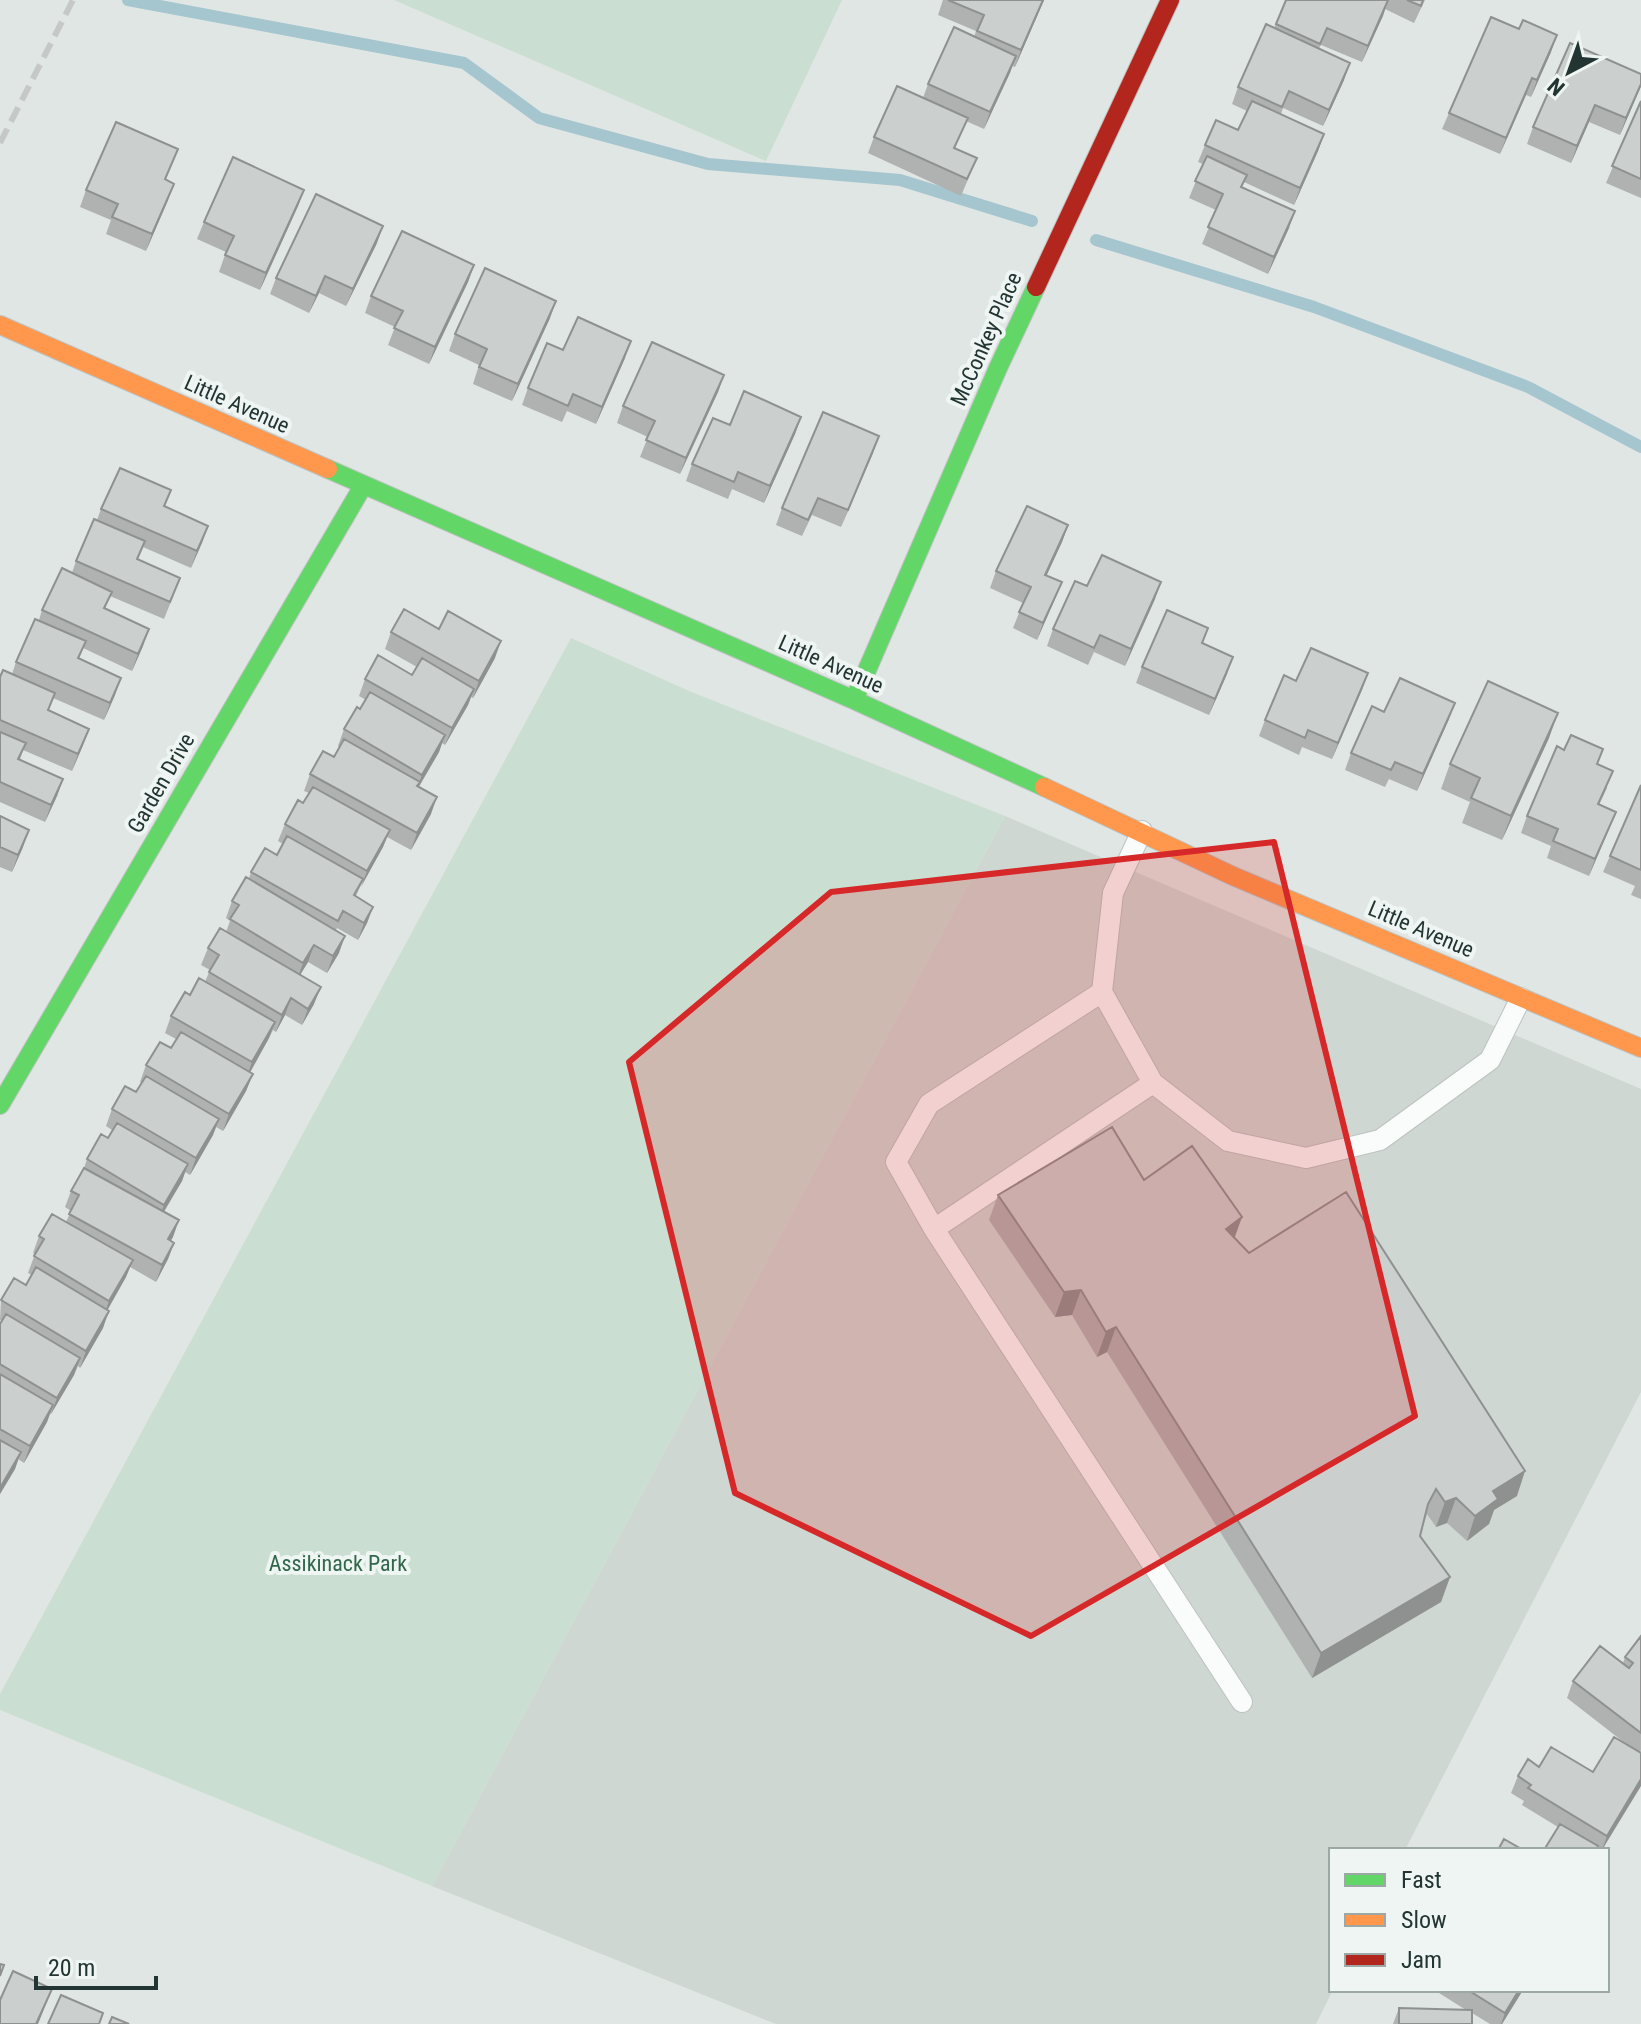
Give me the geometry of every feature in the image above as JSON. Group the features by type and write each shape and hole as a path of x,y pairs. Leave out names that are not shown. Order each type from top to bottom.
{"street":[{"name":"McConkey Place","path":"854,700 998,368 1170,0"},
{"name":"Little Avenue","path":"0,325 854,700 1142,831 1233,876 1641,1048"},
{"name":"Garden Drive","path":"0,1105 363,486"}],"lane":[{"path":"1142,831 1113,893 1102,992 1153,1083 1228,1141 1306,1158 1380,1140 1490,1060 1521,998"},
{"path":"1102,992 929,1104 896,1162 934,1229 1242,1702"},
{"path":"934,1229 1153,1083"}],"highlighted area":[{"path":"1274,842 1415,1416 1031,1636 735,1493 629,1062 831,892"}],"shaded area":[{"path":"1005,816 1641,1089 1641,1392 1406,1848 1329,1848 1329,1992 1332,1992 1316,2024 776,2024 432,1886"}],"green space":[{"path":"394,0 842,0 766,161"},
{"name":"Assikinack Park","path":"571,638 689,691 1005,816 432,1886 0,1710 0,1694"}],"building":[{"path":"948,0 1043,0 1021,50 977,31 984,15"},
{"path":"1286,0 1388,0 1368,46 1327,28 1320,44 1276,24"},
{"path":"1407,0 1423,0 1421,6"},
{"path":"1491,17 1519,29 1523,20 1557,35 1537,80 1532,78 1506,138 1449,113"},
{"path":"1266,24 1350,63 1329,110 1289,91 1282,107 1238,87"},
{"path":"954,27 1016,56 990,112 928,84"},
{"path":"1570,43 1641,74 1641,84 1626,118 1595,105 1577,146 1533,127"},
{"path":"897,86 968,118 954,148 977,158 967,179 874,137"},
{"path":"1252,101 1324,134 1300,188 1205,145 1216,120 1238,130"},
{"path":"1641,101 1641,179 1612,166"},
{"path":"116,122 178,149 165,179 174,184 152,234 112,217 118,204 86,190"},
{"path":"1207,156 1247,175 1241,187 1295,211 1274,257 1208,227 1223,194 1195,181"},
{"path":"233,157 304,190 266,273 225,255 234,236 204,222"},
{"path":"316,194 383,226 353,289 325,276 316,296 276,278"},
{"path":"402,231 474,265 435,347 394,328 403,311 371,296"},
{"path":"485,268 556,301 518,384 479,367 487,349 455,334"},
{"path":"578,317 631,341 602,407 573,394 568,406 528,388 547,343 563,350"},
{"path":"652,342 724,375 686,458 646,440 655,421 623,406"},
{"path":"744,391 801,417 770,486 738,472 734,482 692,464 713,418 730,425"},
{"path":"823,412 879,436 848,510 818,498 808,520 782,508"},
{"path":"120,468 171,490 164,506 208,526 197,551 101,509"},
{"path":"1027,506 1068,525 1045,575 1062,582 1043,623 1019,612 1031,587 996,571"},
{"path":"94,519 145,541 137,559 180,578 170,602 76,561"},
{"path":"1102,555 1161,582 1131,649 1100,635 1094,648 1053,629 1075,581 1087,586"},
{"path":"62,568 112,592 104,608 149,629 138,654 42,610"},
{"path":"404,609 439,629 448,611 501,641 479,681 391,632"},
{"path":"1167,610 1208,628 1202,643 1233,657 1215,699 1142,667"},
{"path":"35,619 86,641 78,658 121,678 110,703 16,662"},
{"path":"1311,648 1368,673 1338,743 1308,730 1305,738 1265,720 1284,675 1296,681"},
{"path":"378,655 412,675 422,658 474,689 452,728 365,679"},
{"path":"3,670 55,693 48,710 89,729 78,754 0,720 0,677"},
{"path":"1400,678 1455,703 1423,774 1395,762 1391,770 1351,753 1372,706 1384,712"},
{"path":"1488,681 1558,713 1511,816 1471,798 1480,778 1450,764"},
{"path":"370,692 445,735 422,775 344,729"},
{"path":"0,732 26,743 18,759 63,779 51,805 0,782"},
{"path":"1571,735 1603,749 1597,764 1613,771 1598,804 1616,812 1595,859 1553,841 1558,829 1527,816 1557,746 1564,750"},
{"path":"344,739 420,782 417,786 437,797 417,833 310,774 323,751 334,757"},
{"path":"1641,785 1641,870 1610,856"},
{"path":"313,787 390,830 367,871 285,824 298,800 303,803"},
{"path":"0,816 29,830 18,855 0,847"},
{"path":"287,836 363,879 354,895 373,907 364,923 343,911 338,921 251,872 265,848 277,855"},
{"path":"246,877 345,936 333,956 314,945 303,963 230,919 239,905 232,901"},
{"path":"220,928 321,987 308,1009 291,998 282,1015 209,972 219,955 208,948"},
{"path":"199,978 275,1022 252,1062 171,1016 185,992 190,995"},
{"path":"181,1032 253,1074 229,1114 146,1065 160,1042 171,1048"},
{"path":"146,1076 219,1119 196,1158 112,1109 125,1086 136,1092"},
{"path":"117,1123 188,1164 164,1205 87,1159 101,1134 108,1138"},
{"path":"1112,1127 1144,1180 1192,1146 1242,1217 1226,1229 1249,1253 1346,1192 1525,1471 1493,1491 1498,1499 1475,1516 1456,1498 1445,1502 1436,1489 1428,1504 1420,1536 1450,1577 1321,1653 1116,1327 1106,1332 1081,1290 1064,1292 998,1195"},
{"path":"84,1168 179,1220 168,1239 174,1243 162,1265 69,1214 79,1195 71,1191"},
{"path":"52,1214 133,1260 109,1301 34,1256 44,1239 39,1236"},
{"path":"36,1267 109,1311 86,1351 1,1300 14,1278 26,1285"},
{"path":"6,1314 80,1358 57,1398 0,1364 0,1324"},
{"path":"0,1374 53,1405 30,1446 0,1429"},
{"path":"0,1440 21,1452 0,1488"},
{"path":"1641,1636 1641,1733 1573,1681 1600,1646 1629,1668 1633,1663 1625,1657"},
{"path":"1614,1737 1641,1753 1641,1779 1607,1836 1528,1788 1531,1785 1518,1776 1528,1759 1539,1767 1551,1747 1593,1772"},
{"path":"1560,1824 1598,1846 1597,1848 1545,1848"},
{"path":"1504,1839 1520,1848 1499,1848"},
{"path":"13,1971 52,1989 36,2024 0,2024 0,2000"},
{"path":"1471,1992 1518,1992 1505,2013"},
{"path":"61,1995 103,2013 99,2024 48,2024"},
{"path":"1399,2008 1472,2010 1472,2024 1399,2024"},
{"path":"112,2017 129,2024 109,2024"}],"waterway":[{"path":"128,0 464,63 539,118 708,164 900,180 1032,221"},
{"path":"1096,240 1314,307 1528,387 1641,447"}],"railway":[{"path":"0,143 73,0"}],"traffic: fast":[{"path":"854,700 1036,287"},
{"path":"328,469 1044,787"},
{"path":"0,1105 363,486"}],"traffic: slow":[{"path":"0,325 328,469"},
{"path":"1044,787 1233,876 1641,1048"}],"traffic: jam":[{"path":"1036,287 1170,0"}]}
